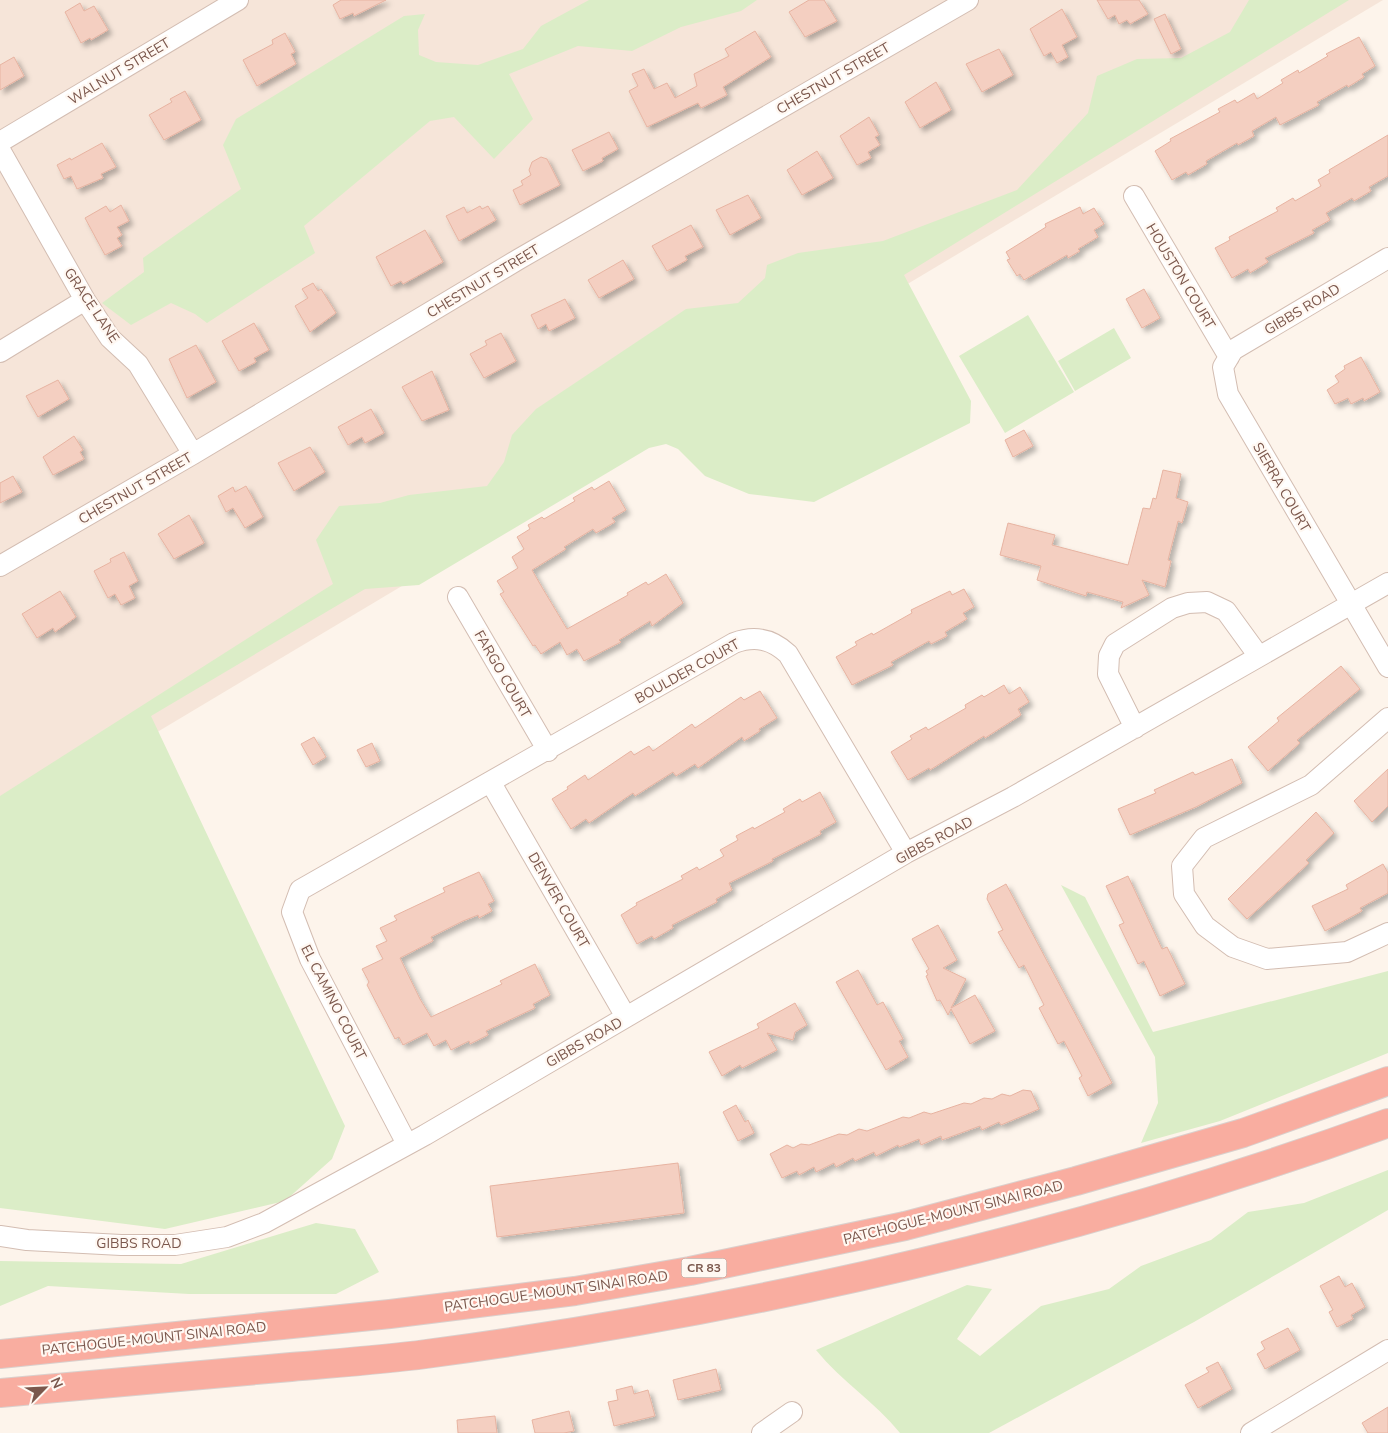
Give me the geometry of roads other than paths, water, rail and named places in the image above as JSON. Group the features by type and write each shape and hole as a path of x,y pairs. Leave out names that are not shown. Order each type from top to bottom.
{"highway":[{"name":"PATCHOGUE-MOUNT SINAI ROAD","path":"0,1354 390,1314 575,1291 690,1271 905,1226 1076,1181 1243,1133 1388,1081"},
{"path":"0,1393 424,1354 695,1312 985,1249 1085,1222 1284,1161 1388,1123"}],"street":[{"name":"WALNUT STREET","path":"0,142 238,0"},
{"name":"CHESTNUT STREET","path":"0,566 193,454 519,258 968,0"},
{"name":"GRACE LANE","path":"0,150 85,300 110,338 138,364 193,454"},
{"name":"HOUSTON COURT","path":"1134,196 1226,362"},
{"name":"GIBBS ROAD","path":"1226,362 1233,350 1388,258"},
{"path":"0,352 85,300"},
{"name":"SIERRA COURT","path":"1226,362 1228,394 1388,667"},
{"name":"GIBBS ROAD","path":"0,1236 27,1240 121,1245 175,1245 227,1237 264,1223 299,1206 407,1144 906,854 1013,797 1258,655 1388,583"},
{"name":"FARGO COURT","path":"458,597 548,751"},
{"path":"1135,728 1108,674 1109,656 1115,644 1172,608 1188,603 1207,602 1226,611 1258,655"},
{"name":"BOULDER COURT","path":"491,783 734,643 750,638 765,640 780,646 788,654 906,854"},
{"path":"1388,718 1312,785 1204,838 1182,866 1184,894 1205,926 1234,947 1267,959 1347,952 1388,933"},
{"name":"DENVER COURT","path":"491,783 626,1017"},
{"name":"EL CAMINO COURT","path":"407,1144 310,959 292,912 300,890 491,783"},
{"path":"1251,1433 1388,1350"},
{"path":"762,1433 792,1412"}]}
